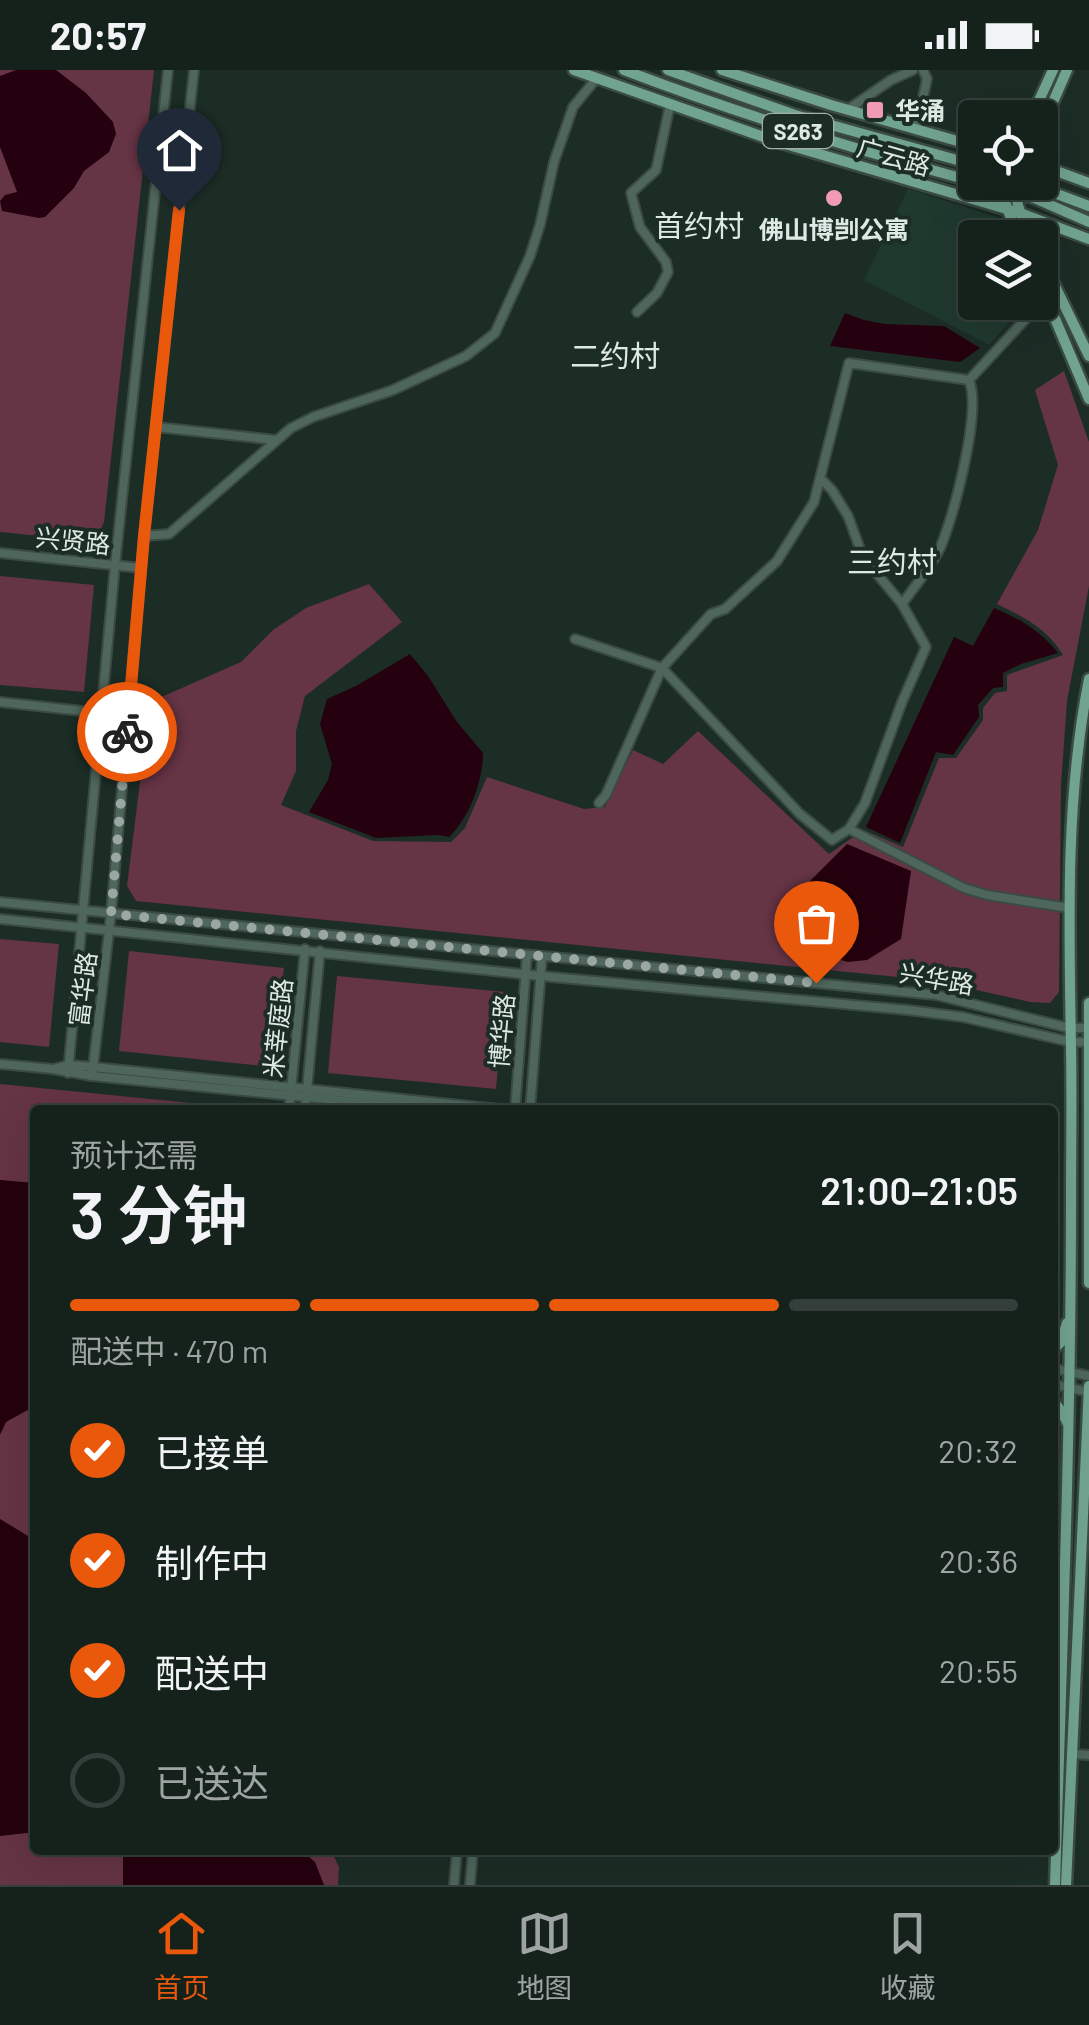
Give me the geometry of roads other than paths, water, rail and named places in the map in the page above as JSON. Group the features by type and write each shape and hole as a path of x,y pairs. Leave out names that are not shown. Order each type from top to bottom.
{"main road":[{"path":"574,70 597,74"},
{"name":"广云路","path":"624,70 744,114 958,177"},
{"name":"广云路","path":"668,70 795,115 958,160"},
{"name":"S263","path":"722,70 958,141"},
{"path":"1040,100 1052,70"},
{"path":"1054,100 1067,70"},
{"name":"广云路","path":"597,74 624,89 827,158 1020,213 1089,239"},
{"path":"1058,172 1089,183"},
{"name":"广云路","path":"1058,197 1089,206"},
{"path":"1005,200 1012,220"},
{"path":"1020,200 1023,220"},
{"name":"广云路","path":"1045,200 1089,222"},
{"path":"1058,292 1089,356"},
{"path":"1056,320 1089,400"},
{"path":"1058,1794 1071,1372 1068,908 1072,800 1089,679"},
{"path":"1089,1003 1089,1284"},
{"path":"1058,1345 1071,1307"},
{"path":"1066,1885 1089,1390"},
{"path":"1058,1407 1070,1428"},
{"path":"1055,1885 1056,1855"}],"street":[{"name":"富华路","path":"68,1069 115,565 168,70"},
{"name":"富华路","path":"93,1072 144,536 194,70"},
{"path":"847,110 913,70"},
{"path":"916,130 927,79 924,70"},
{"path":"144,536 168,534 291,428 393,390 466,356 495,332 530,256 554,162 573,108 597,74"},
{"path":"637,312 658,293 668,272 666,262 640,226 631,193 656,170 670,105"},
{"path":"969,380 1025,320"},
{"path":"598,803 606,795 662,668 710,614 725,609 778,562 814,502 850,363 969,380"},
{"path":"902,604 940,550 955,504 973,408 969,380"},
{"path":"156,427 277,440"},
{"path":"575,639 662,668 800,814 832,840 849,829 865,803 926,648 902,604 863,557 848,516 820,478"},
{"name":"兴贤路","path":"0,553 142,568"},
{"path":"0,702 101,713"},
{"path":"849,829 964,888 1068,908"},
{"name":"兴华路","path":"0,902 936,995 1069,1028 1088,1028"},
{"name":"兴华路","path":"0,919 908,1010 1088,1042"},
{"name":"米莘庭路","path":"290,1105 305,949"},
{"name":"米莘庭路","path":"305,1105 320,951"},
{"name":"博华路","path":"513,1105 526,954"},
{"name":"博华路","path":"530,1105 542,957"},
{"path":"0,1064 455,1105"},
{"path":"306,1092 401,1105"},
{"path":"1058,1369 1089,1376"},
{"path":"1058,1385 1089,1390"},
{"path":"1072,1754 1089,1755"},
{"path":"454,1885 457,1855"},
{"path":"470,1885 472,1855"}],"place":[{"name":"华涌","path":"875,110"},
{"name":"佛山博剀公寓","path":"834,198"}],"district":[{"name":"首约村","path":"699,225"},
{"name":"二约村","path":"615,355"},
{"name":"三约村","path":"892,561"}]}
